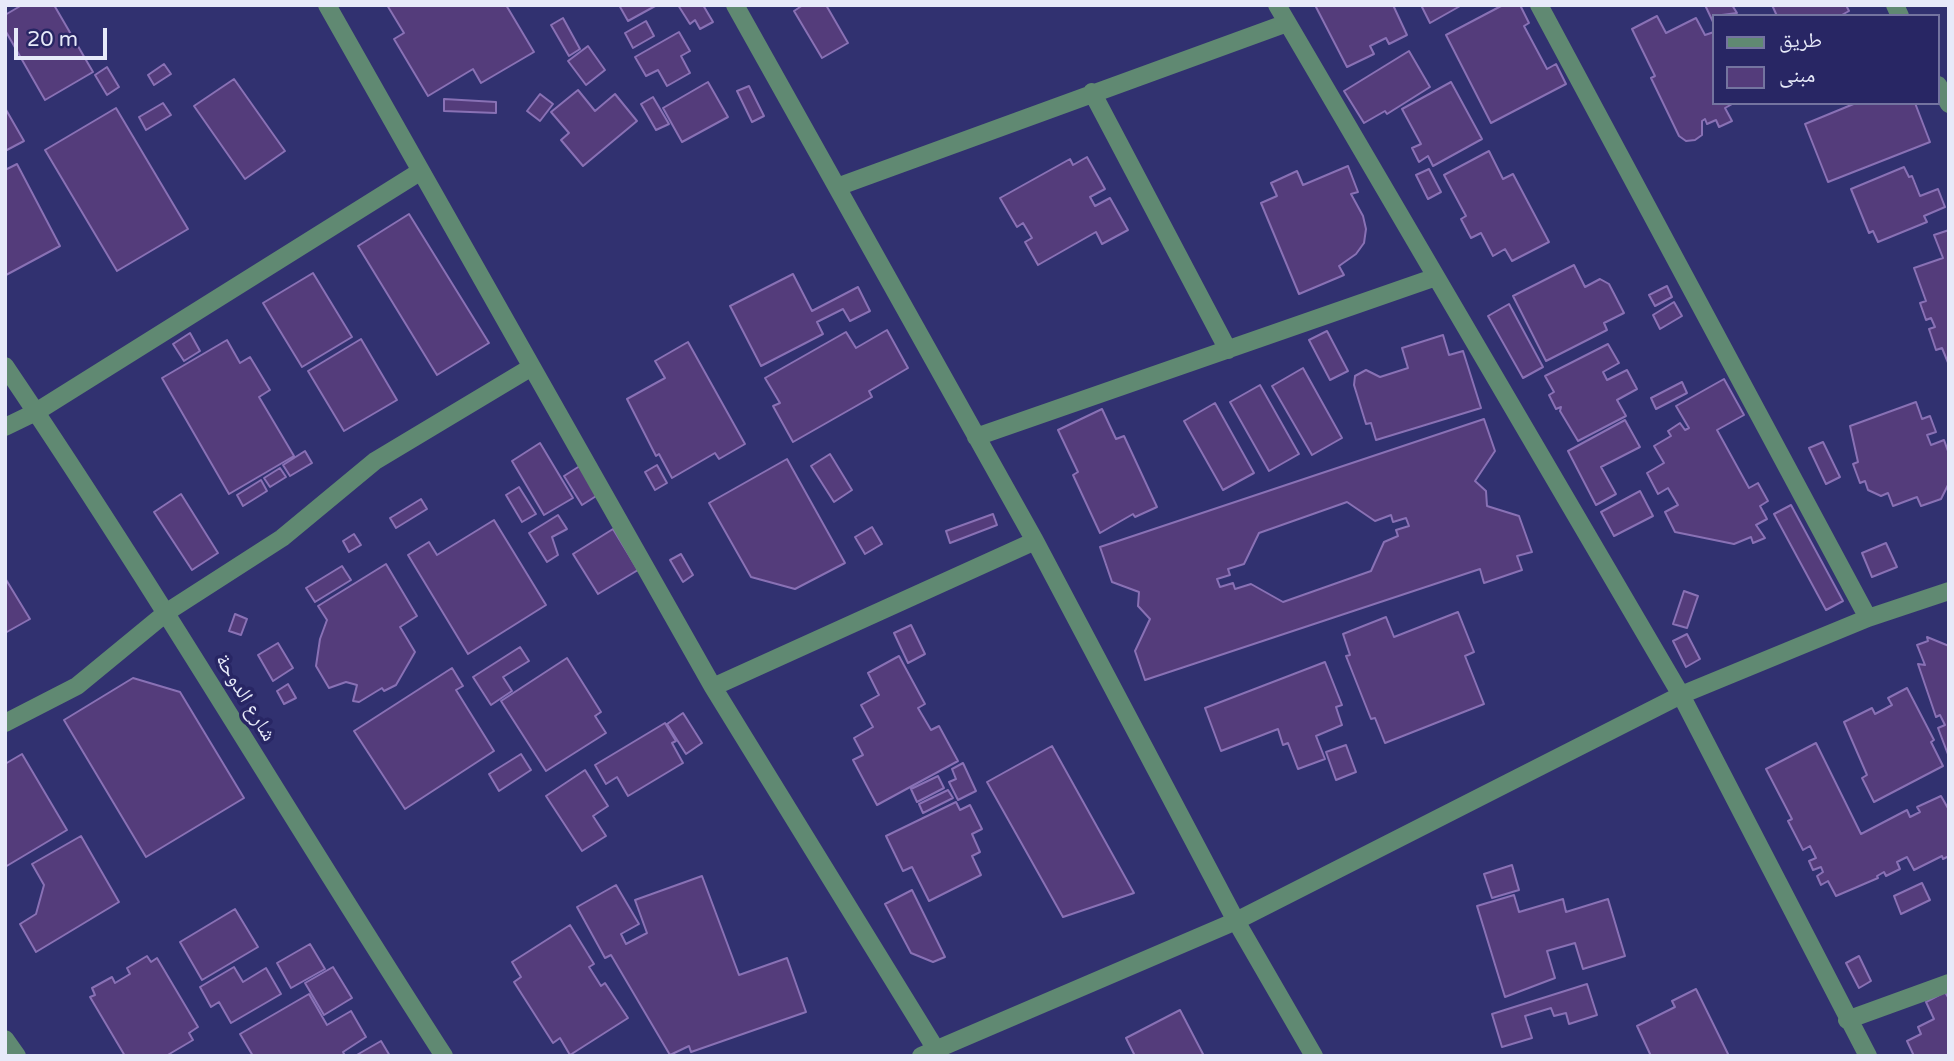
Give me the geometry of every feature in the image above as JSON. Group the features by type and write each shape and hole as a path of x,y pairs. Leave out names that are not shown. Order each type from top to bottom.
{"street":[{"path":"327,5 530,368 713,687 933,1054 1237,921 1681,695 1868,618 1949,590"},
{"path":"735,5 1035,541 1237,921 1314,1056"},
{"path":"1278,5 1681,695 1868,1056"},
{"path":"1539,5 1868,618"},
{"path":"837,187 1287,23"},
{"path":"1940,88 1949,104"},
{"path":"1092,92 1227,349"},
{"path":"5,428 36,412 421,171"},
{"path":"976,437 1436,277"},
{"name":"شارع الدوحة","path":"5,366 167,612 248,748 444,1056"},
{"path":"5,723 77,686 167,612 282,538 375,461 530,368"},
{"path":"713,687 1035,541"},
{"path":"1847,1020 1949,983"},
{"path":"5,1039 17,1056"}],"building":[{"path":"22,5 54,5 93,72 45,100 5,30 5,15"},
{"path":"387,5 506,5 534,52 481,83 473,69 428,96 394,39 404,33"},
{"path":"619,5 657,5 628,21"},
{"path":"678,5 703,5 713,22 700,29 695,20 690,24"},
{"path":"803,5 826,5 848,43 822,58 794,11"},
{"path":"1393,5 1407,35 1389,44 1386,38 1370,46 1374,54 1347,67 1316,7"},
{"path":"1421,5 1462,5 1430,23"},
{"path":"1503,5 1520,5 1529,23 1524,26 1547,69 1556,64 1566,84 1491,123 1446,35"},
{"path":"1705,5 1732,5 1737,13 1713,14 1713,22"},
{"path":"1772,5 1846,5 1849,11 1844,14 1776,14"},
{"path":"1657,16 1666,33 1696,18 1705,35 1713,32 1713,105 1730,105 1725,108 1732,121 1719,127 1716,120 1707,124 1705,119 1702,121 1702,135 1695,140 1686,141 1679,136 1651,78 1655,76 1632,29"},
{"path":"563,18 580,49 569,56 551,25"},
{"path":"646,21 654,36 633,48 625,33"},
{"path":"679,32 690,51 681,56 690,73 667,86 658,70 646,76 635,57"},
{"path":"588,46 605,70 586,85 568,61"},
{"path":"1409,51 1430,87 1387,114 1385,111 1364,123 1344,91"},
{"path":"164,64 171,74 154,85 148,75"},
{"path":"107,67 119,87 107,95 95,75"},
{"path":"234,79 285,151 245,179 194,106"},
{"path":"708,82 728,117 682,142 663,108"},
{"path":"1451,82 1482,139 1433,166 1428,156 1419,162 1412,148 1421,144 1402,109"},
{"path":"749,86 764,116 752,122 737,91"},
{"path":"578,90 595,111 615,94 637,121 583,166 561,140 569,133 551,112"},
{"path":"540,94 553,104 540,121 527,111"},
{"path":"653,97 669,124 656,130 641,104"},
{"path":"444,99 496,102 496,113 444,111"},
{"path":"163,103 171,115 146,130 139,117"},
{"path":"1851,105 1916,105 1930,142 1828,182 1805,124"},
{"path":"5,108 24,141 5,151"},
{"path":"116,108 188,229 117,271 45,150"},
{"path":"1489,151 1503,179 1513,174 1549,242 1512,261 1505,249 1493,256 1481,233 1471,238 1461,219 1466,216 1444,175"},
{"path":"1087,157 1105,189 1090,197 1095,206 1110,198 1128,230 1102,244 1096,232 1038,265 1025,242 1032,238 1023,223 1017,227 1000,198 1070,159 1073,165"},
{"path":"17,164 60,246 6,275 5,170"},
{"path":"1348,166 1358,192 1351,194 1363,216 1366,229 1364,243 1356,254 1339,266 1344,275 1299,294 1261,203 1277,196 1271,183 1297,171 1303,185"},
{"path":"1904,167 1909,177 1912,176 1920,196 1938,189 1945,207 1924,216 1927,222 1878,242 1873,231 1869,233 1851,189"},
{"path":"1429,169 1441,192 1428,199 1416,175"},
{"path":"409,214 489,343 437,375 358,246"},
{"path":"1949,230 1949,365 1942,348 1936,350 1929,329 1935,327 1931,318 1926,320 1920,303 1926,301 1914,268 1943,258 1934,235"},
{"path":"1574,265 1585,287 1600,279 1609,284 1624,313 1604,323 1607,330 1546,361 1513,296"},
{"path":"313,273 352,337 302,367 263,303"},
{"path":"793,274 812,311 858,287 870,311 850,321 843,309 817,322 823,334 761,366 730,306"},
{"path":"1667,286 1672,297 1655,306 1649,295"},
{"path":"1674,302 1682,316 1660,329 1653,315"},
{"path":"1509,304 1543,367 1523,378 1488,316"},
{"path":"887,330 908,368 869,391 872,397 793,442 773,406 780,403 765,378 846,332 856,348"},
{"path":"1327,331 1348,371 1330,380 1309,340"},
{"path":"190,333 200,351 184,361 173,344"},
{"path":"1443,335 1449,355 1463,351 1481,408 1376,440 1371,423 1366,424 1354,385 1355,376 1366,370 1380,377 1408,368 1402,348"},
{"path":"361,339 397,400 344,431 308,371"},
{"path":"227,340 240,363 250,357 270,390 259,397 294,456 229,494 162,378"},
{"path":"688,342 745,444 719,459 715,453 672,478 659,454 656,456 627,399 665,378 655,361"},
{"path":"1608,344 1619,363 1603,372 1607,380 1627,370 1637,389 1617,400 1626,416 1578,441 1560,411 1561,407 1556,409 1549,395 1554,392 1545,376"},
{"path":"1303,368 1342,438 1312,455 1272,386"},
{"path":"1724,379 1744,415 1717,430 1749,488 1758,483 1768,501 1760,506 1767,519 1756,525 1765,538 1753,543 1751,537 1734,544 1675,532 1665,512 1678,505 1668,488 1658,494 1647,473 1664,463 1654,446 1671,436 1668,431 1680,423 1685,430 1689,428 1676,406"},
{"path":"1682,382 1687,393 1656,409 1651,398"},
{"path":"1260,385 1299,454 1269,471 1230,402"},
{"path":"1916,402 1922,419 1930,416 1936,432 1927,435 1931,445 1944,440 1949,454 1949,483 1941,499 1921,506 1917,497 1893,506 1888,493 1881,496 1868,490 1865,481 1860,483 1853,464 1858,462 1850,426"},
{"path":"1215,403 1254,473 1223,490 1184,421"},
{"path":"1102,409 1116,439 1124,436 1157,507 1135,517 1133,514 1100,533 1073,475 1078,472 1058,430"},
{"path":"1484,419 1495,451 1475,481 1486,491 1487,506 1519,516 1532,552 1517,556 1522,570 1484,583 1480,569 1145,680 1135,651 1150,619 1138,606 1139,592 1112,582 1100,547","holes":["1347,502 1375,521 1391,515 1393,522 1406,518 1409,526 1396,530 1398,536 1384,542 1371,571 1283,602 1251,584 1235,589 1233,583 1220,587 1217,579 1230,575 1228,569 1244,564 1259,533"]},
{"path":"1625,420 1640,447 1601,467 1616,494 1596,505 1568,451"},
{"path":"1823,442 1840,477 1826,484 1809,448"},
{"path":"540,443 573,498 544,515 512,461"},
{"path":"305,451 312,463 290,476 283,465"},
{"path":"830,454 852,490 834,502 811,466"},
{"path":"787,459 845,563 795,589 751,577 709,503"},
{"path":"583,464 601,493 582,505 564,476"},
{"path":"657,465 667,483 655,490 645,472"},
{"path":"280,468 286,477 270,487 264,478"},
{"path":"261,480 267,491 243,506 237,495"},
{"path":"519,487 536,514 522,522 506,495"},
{"path":"1640,491 1653,516 1614,536 1601,512"},
{"path":"181,494 218,553 192,570 154,512"},
{"path":"421,499 427,509 396,528 390,518"},
{"path":"1791,505 1843,601 1826,610 1774,514"},
{"path":"993,514 997,525 950,543 946,531"},
{"path":"558,515 567,529 552,537 558,555 547,562 529,533"},
{"path":"494,520 546,605 468,654 408,555 429,542 437,555"},
{"path":"872,527 882,544 865,554 855,537"},
{"path":"613,529 638,570 598,594 573,554"},
{"path":"354,534 361,545 349,552 343,541"},
{"path":"1886,543 1897,567 1872,577 1862,553"},
{"path":"681,554 693,575 683,582 670,560"},
{"path":"386,564 417,616 400,627 415,652 396,685 384,691 382,688 359,702 353,701 357,685 346,682 329,688 316,666 320,639 327,620 318,606"},
{"path":"342,566 351,580 315,602 306,588"},
{"path":"5,578 30,619 5,633"},
{"path":"1684,591 1698,596 1687,628 1673,624"},
{"path":"1458,612 1474,652 1465,656 1484,704 1385,743 1375,718 1371,719 1346,656 1350,655 1343,634 1386,617 1394,637"},
{"path":"235,614 247,619 241,635 229,631"},
{"path":"911,625 925,654 908,663 894,633"},
{"path":"1687,634 1700,659 1686,667 1673,641"},
{"path":"1927,637 1949,646 1949,757 1938,728 1945,725 1940,715 1936,717 1918,664 1925,665 1917,645 1928,641"},
{"path":"278,643 293,668 273,681 258,655"},
{"path":"520,647 529,661 503,677 512,691 491,705 473,677"},
{"path":"899,656 925,704 918,708 931,730 939,726 958,761 877,805 853,760 863,755 854,738 873,727 861,705 879,695 868,673"},
{"path":"567,658 601,712 595,716 606,733 546,771 501,701"},
{"path":"1325,662 1342,705 1336,707 1342,725 1316,736 1325,759 1298,769 1288,743 1283,745 1278,729 1221,751 1205,708"},
{"path":"452,668 463,686 456,690 494,751 405,809 354,731"},
{"path":"133,678 180,692 244,798 146,857 64,720"},
{"path":"288,684 296,698 284,704 277,691"},
{"path":"1907,688 1934,740 1931,742 1943,766 1874,802 1862,778 1867,775 1844,722 1872,708 1875,714 1892,705 1888,698"},
{"path":"683,713 702,743 686,754 667,724"},
{"path":"665,723 676,741 672,743 683,763 628,796 617,777 606,784 595,765"},
{"path":"1816,743 1861,834 1907,810 1910,817 1920,812 1917,807 1941,796 1949,810 1949,856 1943,859 1942,856 1914,870 1907,857 1897,862 1900,869 1886,876 1884,872 1877,876 1878,878 1836,896 1828,881 1821,885 1817,876 1823,872 1821,867 1813,870 1809,861 1816,858 1810,846 1803,850 1788,821 1792,819 1766,769"},
{"path":"1346,745 1356,772 1336,780 1326,752"},
{"path":"1052,746 1134,893 1063,917 987,782"},
{"path":"22,754 67,830 5,867 5,764"},
{"path":"521,754 531,770 499,791 489,774"},
{"path":"963,763 976,791 958,800 949,782 956,779 952,769"},
{"path":"585,770 608,806 593,816 606,836 582,851 546,796"},
{"path":"938,776 944,788 917,802 911,789"},
{"path":"948,790 953,798 923,813 919,804"},
{"path":"956,802 960,810 970,805 982,829 972,834 980,852 972,856 981,875 929,901 912,867 903,871 886,836"},
{"path":"81,836 119,902 36,952 20,924 36,914 44,885 32,864"},
{"path":"1512,865 1519,890 1492,898 1484,874"},
{"path":"702,876 739,975 787,958 806,1012 691,1052 689,1046 670,1055 611,955 605,958 577,907 616,885 639,924 621,934 626,944 647,933 635,900"},
{"path":"1922,883 1930,900 1901,914 1894,896"},
{"path":"912,890 945,957 933,962 911,953 885,904"},
{"path":"1514,895 1519,912 1563,899 1566,912 1608,899 1625,956 1583,969 1575,943 1547,951 1555,978 1505,997 1477,906"},
{"path":"235,909 258,947 202,980 180,942"},
{"path":"570,925 594,964 589,967 601,986 605,983 628,1018 570,1055 560,1038 553,1043 514,982 521,977 512,962"},
{"path":"310,944 325,969 291,988 277,963"},
{"path":"147,956 151,962 157,958 198,1027 189,1033 193,1040 166,1056 125,1056 90,997 95,995 92,988 112,977 115,983 130,974 127,968"},
{"path":"1859,956 1871,981 1859,988 1846,963"},
{"path":"234,967 243,982 266,968 281,994 231,1023 219,1002 211,1007 200,987"},
{"path":"333,967 352,998 324,1015 305,983"},
{"path":"1587,984 1597,1015 1569,1024 1566,1013 1554,1016 1551,1008 1525,1016 1532,1038 1502,1047 1492,1014"},
{"path":"1696,989 1729,1056 1651,1056 1637,1026 1675,1007 1672,1001"},
{"path":"1945,992 1949,999 1949,1056 1914,1056 1907,1041 1921,1034 1918,1027 1934,1019 1926,1002"},
{"path":"309,994 327,1025 351,1011 366,1037 343,1052 345,1056 253,1056 240,1034"},
{"path":"1180,1010 1204,1056 1135,1056 1126,1038"},
{"path":"381,1041 390,1056 355,1056"}]}
